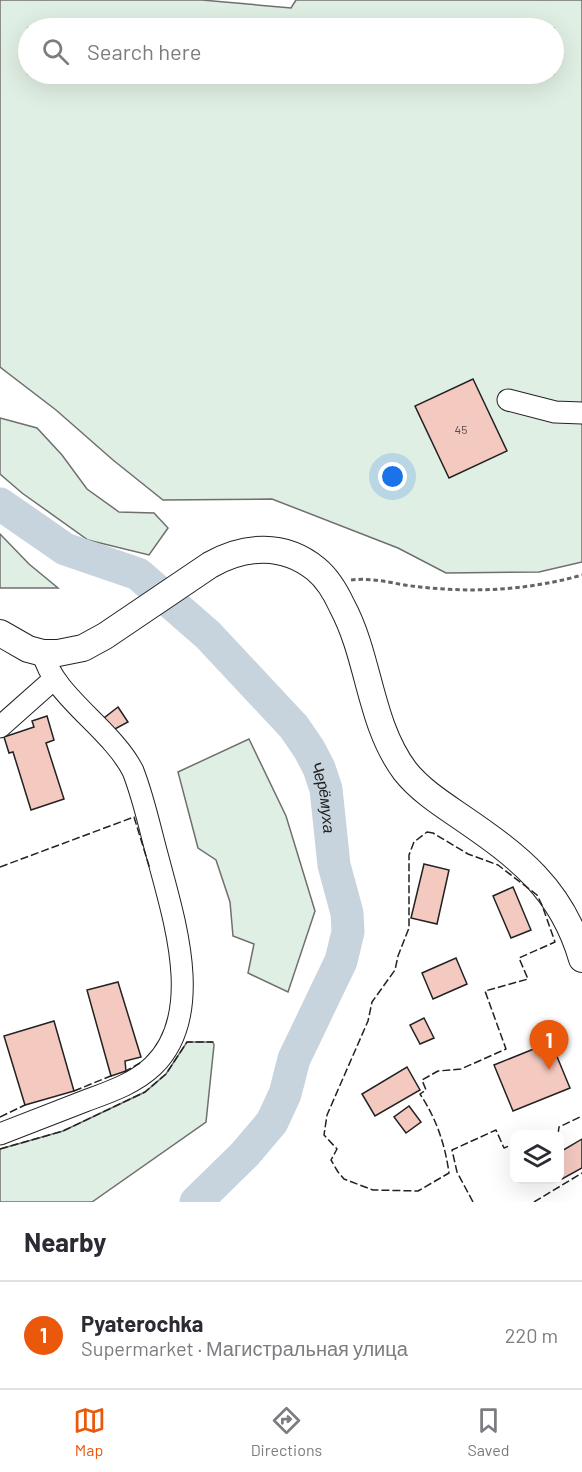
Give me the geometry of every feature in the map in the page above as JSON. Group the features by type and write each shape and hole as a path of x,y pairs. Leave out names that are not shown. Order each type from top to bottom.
{"main road":[{"path":"0,633 28,649 44,653 72,651 83,648 105,636 228,555 258,549 276,550 306,561 319,571 329,584 354,632 385,734 406,773 430,794 519,858 577,922 582,959"}],"street":[{"path":"508,400 555,412 582,413"},
{"path":"0,1134 114,1090 141,1076 163,1055 170,1044 179,1019 182,978 177,934 135,777 122,751 54,679 44,653"},
{"path":"0,727 54,679"}],"path":[{"path":"329,584 368,579 437,589 500,589 562,581 582,575"}],"green space":[{"path":"0,0 202,0 291,8 296,0 582,0 582,562 539,572 446,573 398,548 272,499 163,500 56,410 0,367"},
{"path":"0,418 37,428 62,455 87,489 119,512 154,513 168,528 149,555 88,540 22,493 0,474"},
{"path":"0,534 29,564 58,588 0,588"},
{"path":"249,739 286,816 315,911 288,992 248,973 254,944 233,936 230,902 216,860 198,848 178,772"},
{"path":"187,1042 213,1042 214,1045 206,1122 92,1202 0,1202 0,1149 63,1131 145,1092 166,1074"}],"building":[{"path":"473,379 507,451 449,478 415,406"},
{"path":"118,707 128,722 113,730 104,718"},
{"path":"47,716 54,740 46,743 64,799 31,810 13,752 9,753 4,737 34,727 32,721"},
{"path":"424,864 449,870 437,924 411,918"},
{"path":"513,887 531,930 511,938 493,896"},
{"path":"456,958 467,984 433,999 422,973"},
{"path":"118,982 141,1057 125,1061 126,1071 111,1076 87,990"},
{"path":"424,1018 434,1038 420,1044 410,1025"},
{"path":"54,1021 74,1091 25,1105 4,1036"},
{"path":"551,1042 570,1088 513,1111 494,1065"},
{"path":"407,1067 420,1090 375,1116 362,1094"},
{"path":"409,1106 421,1122 406,1133 394,1117"},
{"path":"582,1139 582,1168 564,1178 564,1150"}],"waterway":[{"name":"Черёмуха","path":"0,504 65,549 138,574 208,635 294,727 319,768 326,789 334,865 347,913 348,932 341,961 294,1059 285,1094 272,1122 245,1154 196,1202"}],"fence":[{"path":"0,867 134,817 150,869"},
{"path":"427,832 433,833 468,854 498,865 537,895 555,942 519,958 528,979 485,991 506,1049 461,1069 438,1071 422,1080 426,1090 420,1094 439,1132 449,1173 418,1191 373,1190 344,1179 338,1172 331,1160 337,1149 324,1135 327,1115 368,1021 372,1002 395,970 409,928 409,855 414,842 427,832"},
{"path":"0,1149 63,1131 145,1092 166,1074 187,1042 213,1042"},
{"path":"124,1072 140,1063"},
{"path":"74,1091 113,1075"},
{"path":"0,1117 25,1105"},
{"path":"559,1130 559,1127 582,1116"},
{"path":"473,1202 457,1172 452,1150 496,1130 504,1148 510,1146"},
{"path":"534,1202 582,1173"}],"place":[{"name":"Pyaterochka","path":"549,1070"}]}
